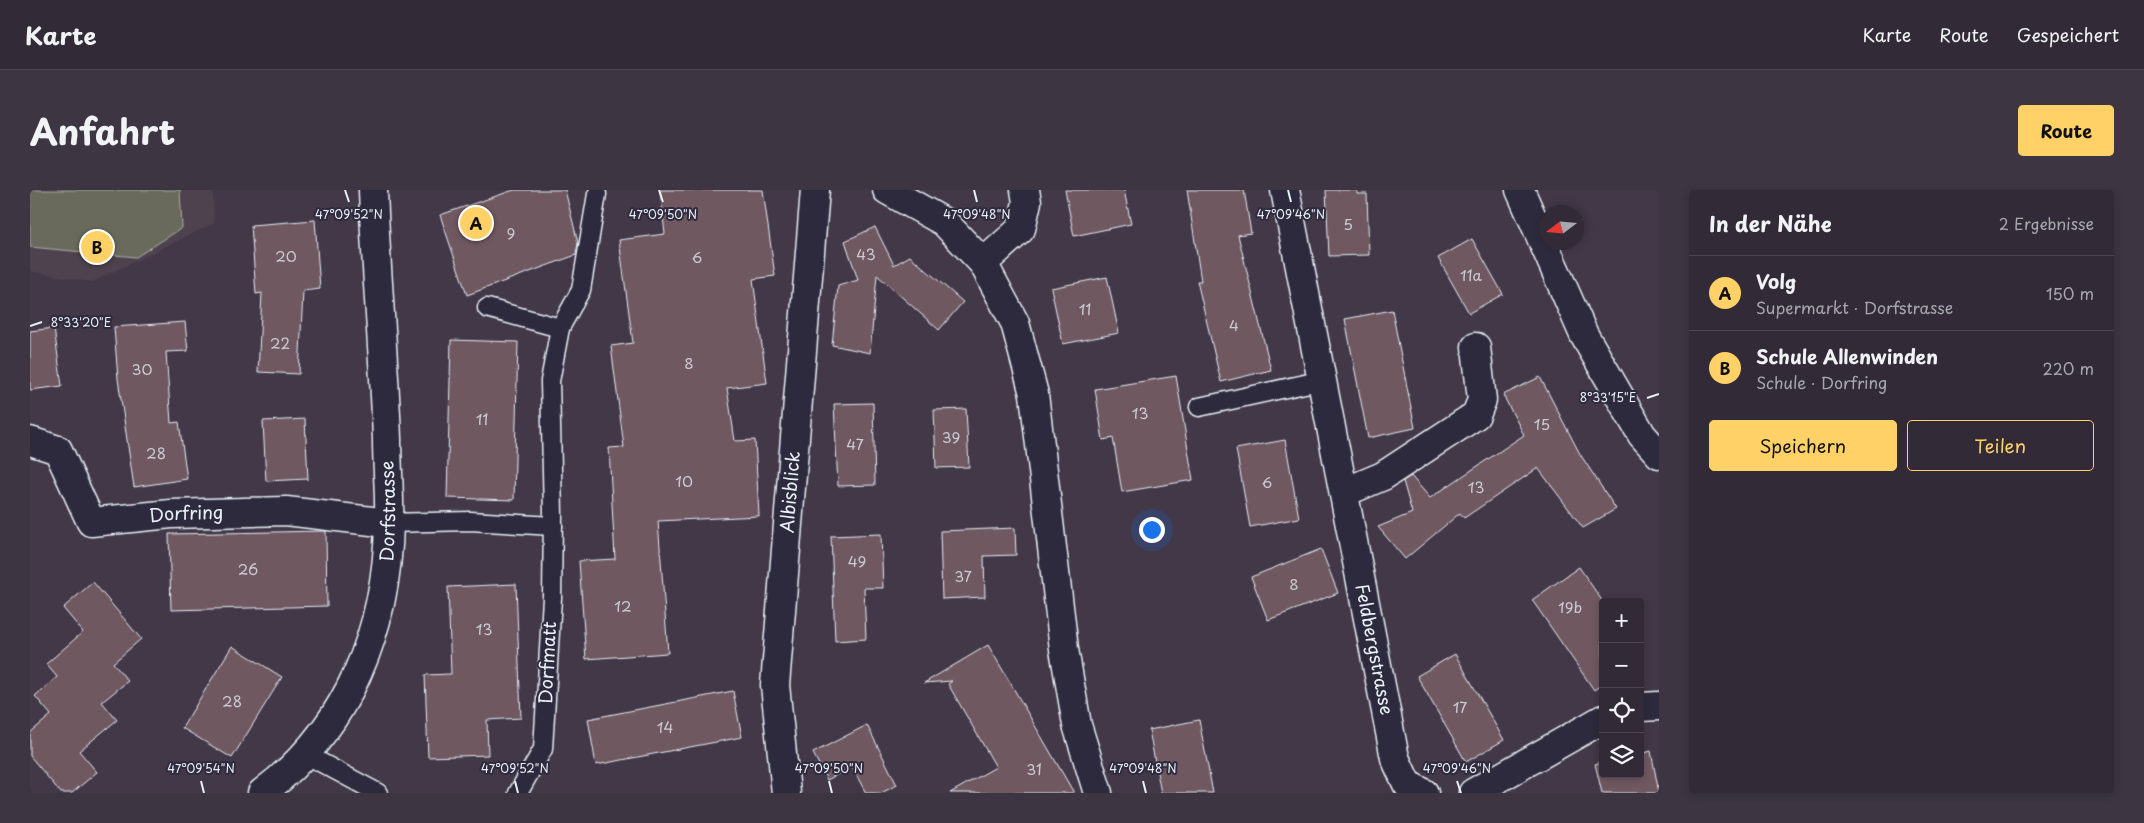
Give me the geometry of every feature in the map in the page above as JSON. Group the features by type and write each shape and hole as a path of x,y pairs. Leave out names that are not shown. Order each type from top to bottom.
{"street":[{"name":"Dorfstrasse","path":"262,793 281,779 324,733 357,678 375,630 382,597 389,523 385,400 373,190"},
{"name":"Albisblick","path":"786,793 775,685 815,190"},
{"path":"887,190 944,222 983,263 1015,323 1034,394 1064,649 1078,725 1098,793"},
{"path":"983,263 1021,229 1027,202 1025,190"},
{"name":"Feldbergstrasse","path":"1285,190 1395,758 1408,784 1424,793"},
{"path":"1520,190 1584,334 1642,435 1659,454"},
{"path":"1345,492 1383,476 1476,414 1482,400 1476,347"},
{"name":"Dorfring","path":"30,441 58,450 91,522 171,514 286,511 389,523"},
{"path":"1644,706 1659,706"},
{"path":"1473,793 1599,721"}],"lane":[{"name":"Dorfmatt","path":"518,793 543,749 552,598 553,526 550,381 560,328 581,290 596,194"},
{"path":"487,308 560,328"},
{"path":"1199,407 1323,380"},
{"path":"389,523 470,521 553,526"},
{"path":"305,754 378,793"}],"shaded area":[{"path":"30,190 213,190 214,223 92,282 30,271"}],"green space":[{"path":"30,190 180,190 182,228 136,257 30,247"}],"building":[{"path":"514,190 565,190 578,243 576,255 467,295 440,215"},
{"path":"660,190 763,190 775,276 753,279 767,383 727,388 735,441 755,440 759,516 658,521 668,653 586,659 579,561 615,559 609,448 624,447 611,346 633,343 619,240 665,234"},
{"path":"1065,190 1124,190 1131,224 1074,236"},
{"path":"1187,190 1244,190 1251,233 1238,235 1271,370 1221,382 1197,281 1201,281"},
{"path":"1326,190 1357,190 1357,194 1367,194 1369,255 1329,256"},
{"path":"315,220 320,289 303,291 299,374 258,372 262,293 256,294 251,225"},
{"path":"875,227 894,265 910,256 963,302 939,330 877,275 870,353 832,345 838,286 858,280 845,241"},
{"path":"1472,239 1503,294 1469,313 1438,258"},
{"path":"1107,277 1119,333 1063,344 1051,288"},
{"path":"1392,310 1415,428 1368,438 1345,319"},
{"path":"185,322 188,351 166,352 171,423 179,422 187,479 134,487 118,379 114,327"},
{"path":"54,328 62,386 30,390 30,331"},
{"path":"451,340 518,342 514,500 447,498"},
{"path":"1176,376 1193,480 1122,492 1113,438 1103,440 1095,389"},
{"path":"1540,377 1580,454 1616,509 1583,528 1538,468 1464,518 1460,513 1405,559 1378,527 1412,513 1403,481 1411,476 1430,498 1524,435 1503,395"},
{"path":"873,403 875,485 838,486 834,404"},
{"path":"966,409 969,467 936,468 934,410"},
{"path":"305,419 308,479 266,481 263,421"},
{"path":"1285,440 1299,518 1250,527 1236,449"},
{"path":"1015,528 1016,555 984,556 985,597 942,599 940,531"},
{"path":"326,531 327,606 171,610 169,534"},
{"path":"881,534 883,588 864,588 866,639 835,641 831,536"},
{"path":"1321,549 1338,593 1268,620 1251,577"},
{"path":"1579,567 1600,598 1599,687 1594,690 1532,600"},
{"path":"93,582 141,639 113,663 128,681 102,702 117,720 79,751 97,772 72,793 61,793 30,756 30,733 51,715 35,696 57,677 46,664 83,632 63,608"},
{"path":"516,584 521,718 487,720 488,755 428,757 425,675 451,674 448,587"},
{"path":"988,645 1074,793 950,793 996,767 948,684 952,681 924,683"},
{"path":"232,646 282,677 232,758 182,728"},
{"path":"1455,654 1504,740 1466,762 1417,676"},
{"path":"733,691 742,737 596,765 588,719"},
{"path":"1199,720 1213,793 1161,793 1149,730"},
{"path":"867,725 897,785 881,793 866,793 852,767 827,780 813,753"},
{"path":"1651,751 1659,793 1602,793 1595,764 1599,763 1599,778 1644,778 1644,753"}],"place":[{"name":"Volg","path":"476,223"},
{"name":"Schule Allenwinden","path":"97,247"}]}
